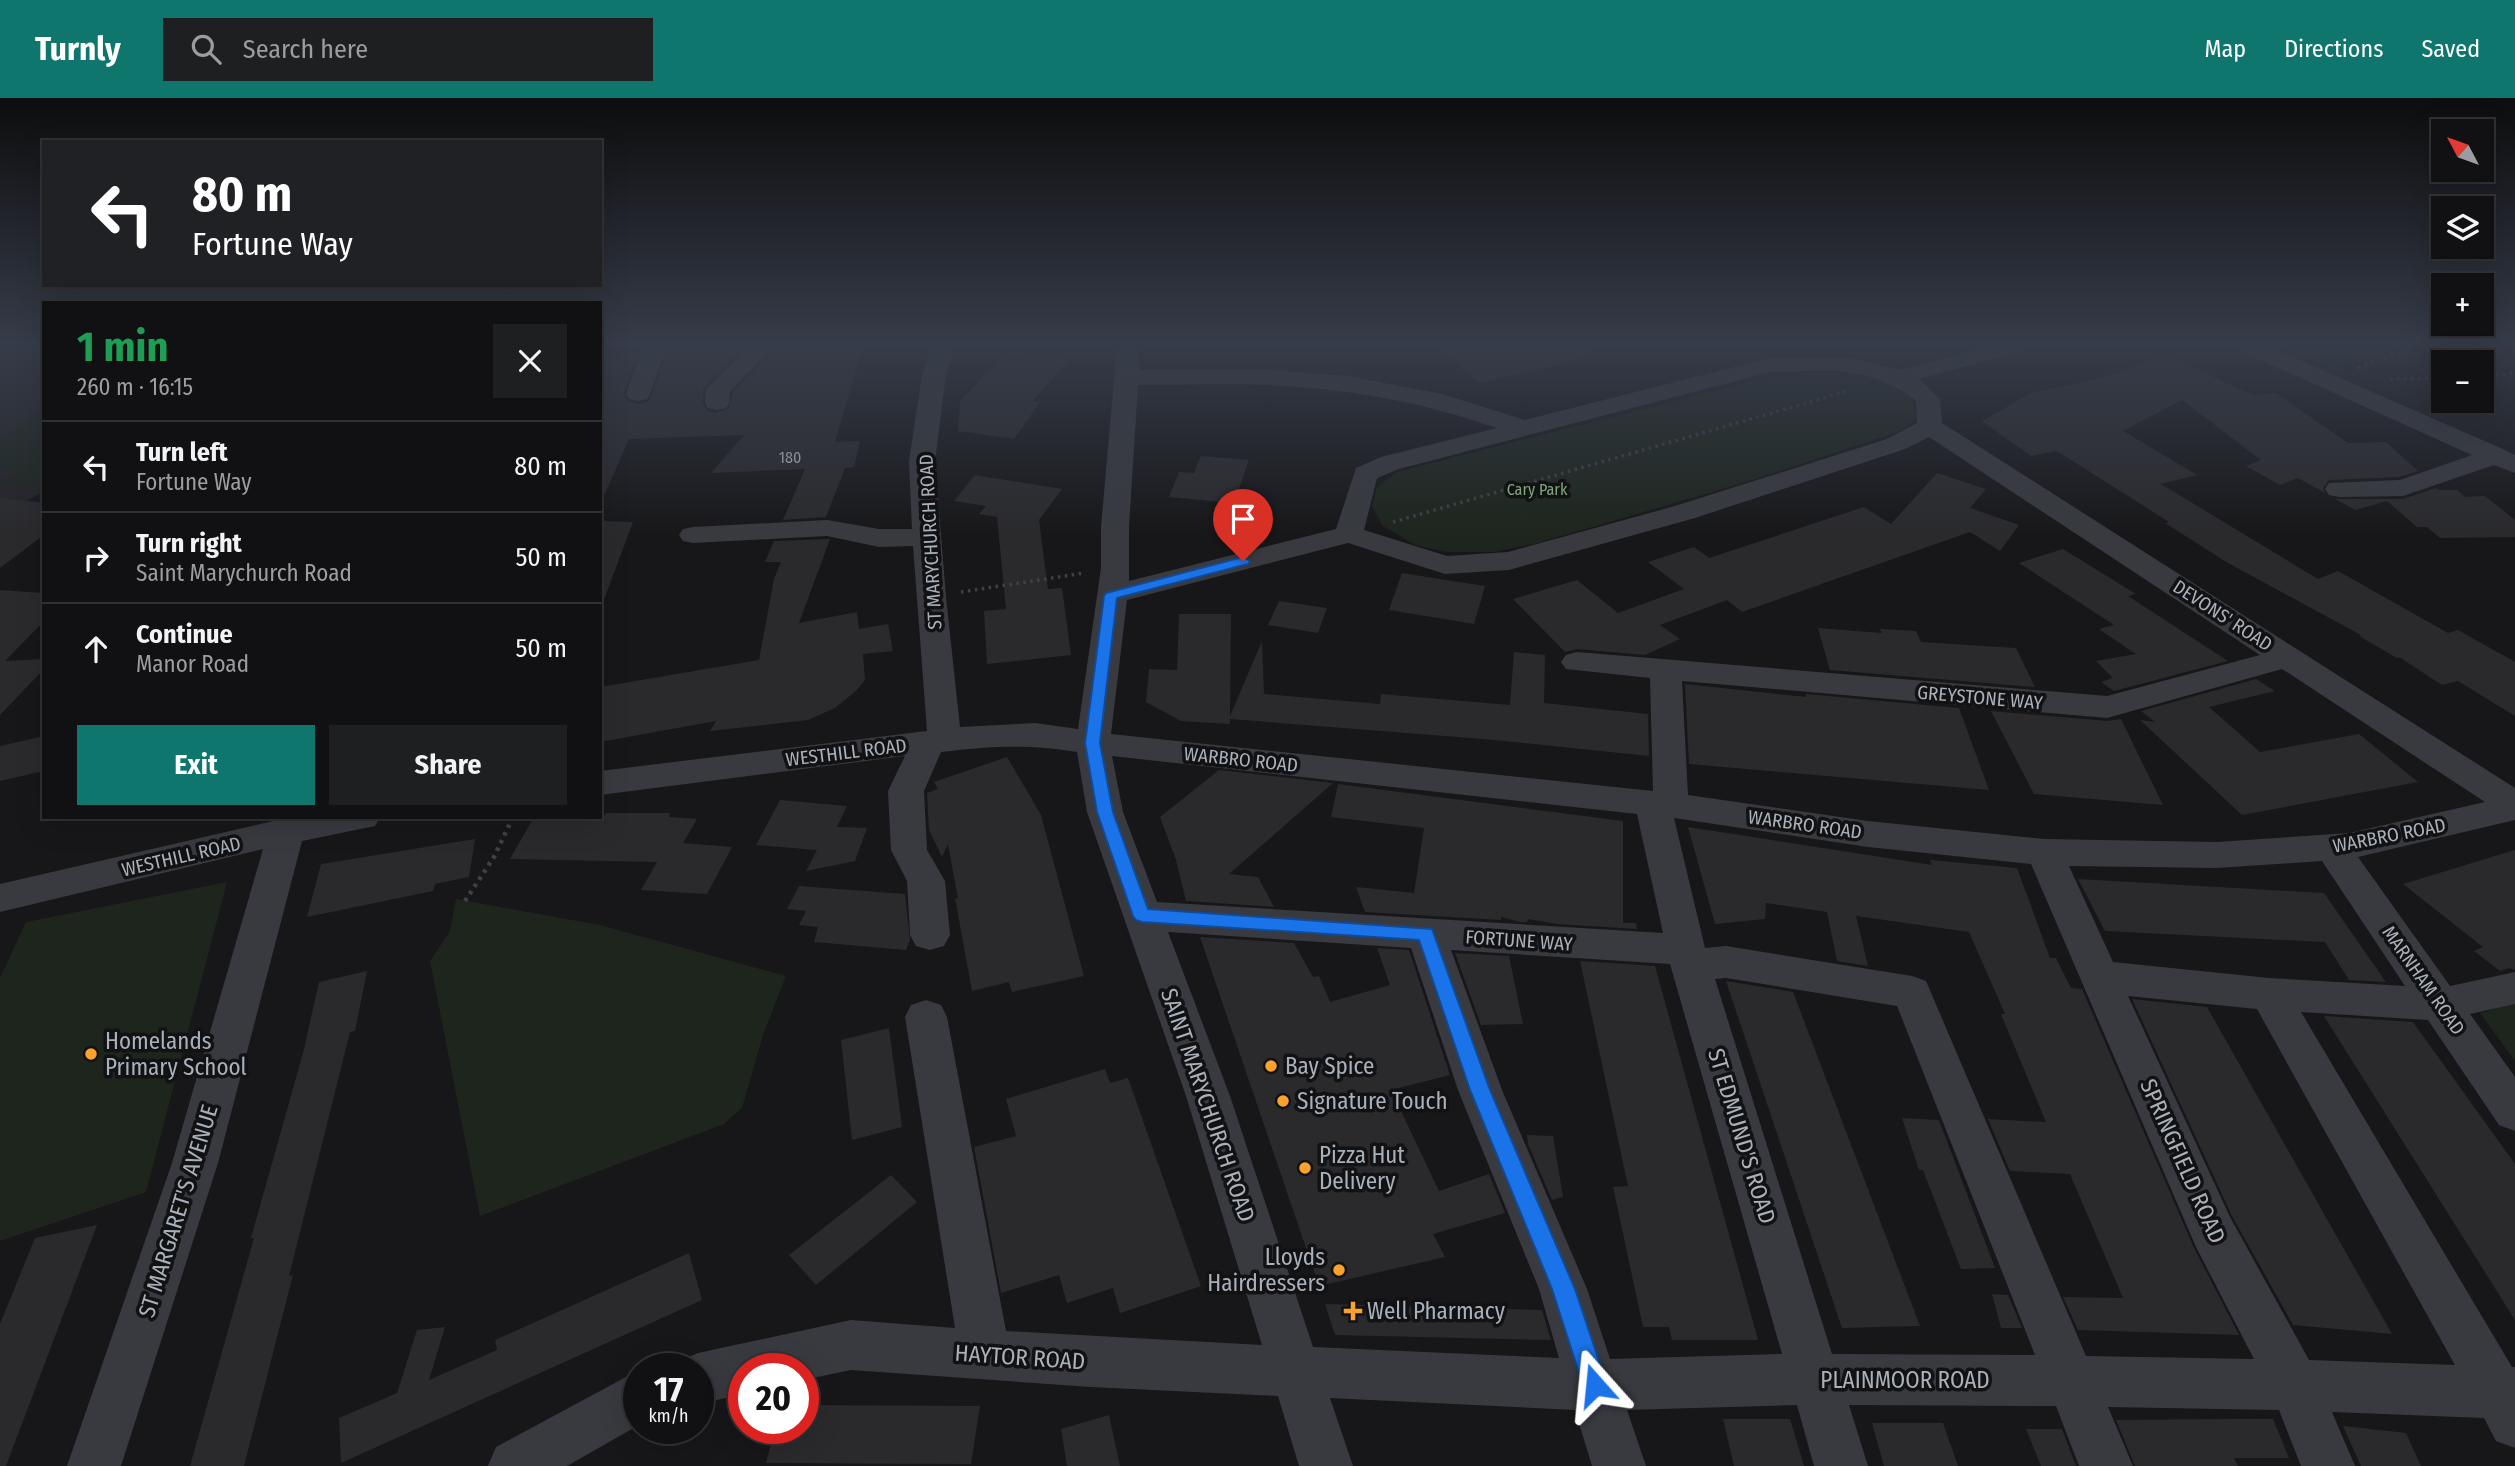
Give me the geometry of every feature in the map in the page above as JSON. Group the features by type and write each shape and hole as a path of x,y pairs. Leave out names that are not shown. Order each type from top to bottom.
{"street":[{"name":"ST MARYCHURCH ROAD","path":"929,410 922,461 937,741"},
{"name":"SAINT MARYCHURCH ROAD","path":"1125,410 1115,527 1114,582 1093,743 1105,812 1209,1096 1326,1466"},
{"path":"1465,410 1523,428"},
{"path":"1349,534 1365,474 1427,452 1594,410"},
{"path":"1114,582 1349,534 1445,565 1509,561 1685,512 1896,444 1930,426 1929,410"},
{"path":"2391,410 2505,461"},
{"name":"DEVONS' ROAD","path":"1930,426 2515,806"},
{"path":"2339,489 2403,488 2505,461"},
{"path":"693,535 827,528 879,538 928,537"},
{"name":"GREYSTONE WAY","path":"1577,663 2107,708 2288,657"},
{"path":"1662,804 1666,671"},
{"name":"WESTHILL ROAD","path":"602,783 987,735 1035,734 1093,743"},
{"path":"930,935 926,881 909,850 906,791 937,741"},
{"name":"WARBRO ROAD","path":"1093,743 1662,804 1868,834 2044,852 2217,855 2332,848 2376,841 2515,806"},
{"name":"ST EDMUND'S ROAD","path":"1662,804 1689,958 1841,1466"},
{"name":"WESTHILL ROAD","path":"0,898 290,824 341,819"},
{"name":"ST MARGARET'S AVENUE","path":"94,1466 195,1163 290,824"},
{"name":"MARNHAM ROAD","path":"2332,848 2515,1112"},
{"name":"SPRINGFIELD ROAD","path":"2044,852 2102,977 2213,1232 2295,1385 2328,1466"},
{"name":"FORTUNE WAY","path":"1142,916 1426,934 1689,958 1912,992 2072,1381"},
{"path":"1426,934 1480,1090 1563,1289 1619,1466"},
{"path":"2102,977 2269,994 2442,1004 2515,988"},
{"path":"2269,994 2509,1402"},
{"path":"926,1017 985,1354"},
{"name":"HAYTOR ROAD","path":"815,1353 850,1345 1296,1370"},
{"name":"PLAINMOOR ROAD","path":"1296,1370 1595,1385 1816,1379 2295,1385 2509,1402"},
{"path":"2072,1381 2106,1466"},
{"path":"515,1466 623,1405"}],"path":[{"path":"1349,534 1782,410"},
{"path":"931,597 1114,582"},
{"path":"465,901 494,857 512,819"}],"shaded area":[{"path":"0,410 42,410 42,492 0,517"}],"green space":[{"path":"34,410 42,410 42,484 0,483 15,471 0,469 0,441"},
{"name":"Cary Park","path":"1641,410 1916,410 1918,417 1903,430 1756,479 1538,543 1495,552 1447,552 1415,545 1383,526 1372,506 1377,487 1397,472"},
{"name":"Homelands Primary School","path":"227,882 146,1192 0,1241 0,978 26,922"},
{"path":"456,899 600,925 786,976 763,1035 742,1108 724,1124 480,1216 430,961 450,931"},
{"path":"2515,1003 2515,1061 2480,1013"}],"building":[{"path":"602,410 706,410 716,413 725,410 844,410 835,442 860,441 854,467 845,468 826,517 783,520 805,469 711,473 744,435 629,439 602,500"},
{"path":"959,410 1034,410 1014,439 958,431"},
{"path":"2002,410 2163,410 2123,431 2197,475 2161,484 2318,579 2338,571 2448,633 2458,630 2515,662 2515,716 2458,681 2442,685 2399,657 2359,636 2361,635 2228,563 2057,451 2031,456 1982,421"},
{"path":"2195,410 2300,410 2348,443 2386,442 2418,471 2399,477 2329,480 2323,488 2325,493 2298,478 2280,485 2246,466 2261,460"},
{"path":"1201,456 1249,460 1234,503 1169,497 1179,472 1194,473"},
{"path":"1937,473 1986,489 1970,508 2019,525 2000,551 1970,532 1742,612 1727,600 1660,625 1680,639 1645,655 1577,649 1565,652 1513,599 1577,580 1618,613 1684,589 1648,562 1694,547 1709,558 1864,507 1891,524"},
{"path":"975,475 1062,489 1039,520 1048,589 1062,588 1071,655 987,664 984,611 1006,609 997,517 979,514 986,506 954,501"},
{"path":"2436,488 2457,490 2465,497 2485,496 2515,520 2515,537 2440,538 2427,527 2417,527 2387,501 2355,510 2335,499 2403,499"},
{"path":"0,498 42,503 42,536 0,568"},
{"path":"602,521 633,522 603,602"},
{"path":"830,539 799,623 857,612 859,629 888,624 893,651 863,654 865,680 857,690 835,708 808,720 710,731 716,721 602,742 602,687 759,660 774,579 781,562 765,562 774,541"},
{"path":"2063,549 2136,594 2128,596 2228,661 2114,691 2101,682 2113,678 2096,661 2136,654 2099,629 2114,625 2019,563"},
{"path":"1402,573 1485,586 1474,624 1389,610"},
{"path":"0,590 42,593 42,623 5,661 42,659 42,671 0,715"},
{"path":"1279,601 1327,608 1318,633 1268,625"},
{"path":"1179,614 1231,614 1230,716 1262,641 1264,694 1380,704 1381,694 1510,705 1514,652 1545,655 1544,703 1648,714 1649,756 1495,740 1230,719 1230,724 1181,721 1146,702 1149,669 1177,670"},
{"path":"1818,628 1882,633 1880,629 1916,631 1921,642 2016,648 2035,687 1830,670"},
{"path":"2256,679 2275,691 2209,707 2260,752 2359,734 2418,782 2242,815 2140,720 2155,722 2141,711"},
{"path":"1685,684 1806,697 1806,694 1959,708 1989,790 1689,764"},
{"path":"1991,711 2107,721 2121,719 2163,805 2034,794"},
{"path":"42,736 42,771 0,781 0,746"},
{"path":"1007,757 1041,815 1084,976 1012,992 1009,982 972,991 948,844 942,857 929,830 927,793 938,789 934,782"},
{"path":"1219,770 1333,783 1229,874 1258,877 1274,907 1186,901 1176,860 1160,817"},
{"path":"1338,784 1623,821 1623,923 1636,923 1637,929 1557,924 1528,919 1527,922 1520,922 1501,917 1501,920 1365,912 1356,887 1414,893 1424,828 1331,817"},
{"path":"780,800 847,806 837,827 867,828 855,861 806,871 817,850 756,845"},
{"path":"606,813 670,813 669,817 697,819 683,843 732,847 707,894 641,890 657,862 510,859 533,819 603,818"},
{"path":"1688,827 1932,865 1930,860 2017,868 2050,958 2056,958 2071,988 2082,989 2194,1248 2239,1335 2078,1330 2063,1297 2123,1298 2070,1174 2010,1171 1988,1119 2046,1122 2001,1014 2005,1014 1969,932 1856,916 1868,966 1837,961 1827,912 1766,903 1765,919 1715,924"},
{"path":"475,839 469,877 435,884 433,891 307,917 321,864"},
{"path":"2515,850 2515,970 2509,968 2500,971 2474,951 2483,947 2403,884"},
{"path":"2078,879 2324,893 2386,982 2349,980 2325,942 2105,931"},
{"path":"799,886 905,894 910,940 906,950 814,942 818,927 799,925 806,911 787,909"},
{"path":"1200,937 1294,943 1313,977 1319,976 1330,1002 1390,985 1377,948 1409,950 1450,1075 1391,1090 1439,1191 1489,1174 1505,1213 1433,1234 1445,1257 1319,1286"},
{"path":"1455,953 1509,956 1523,1024 1481,1025"},
{"path":"1580,961 1655,966 1758,1340 1672,1340 1669,1327 1643,1327 1613,1187 1628,1186"},
{"path":"367,971 355,1031 350,1032 289,1276 293,1275 244,1466 190,1466 254,1238 251,1238 303,1053 319,982"},
{"path":"1726,981 1793,992 1920,1326 1842,1328"},
{"path":"2132,999 2207,1007 2392,1334 2293,1325 2232,1216"},
{"path":"2324,1016 2413,1022 2515,1164 2515,1320"},
{"path":"889,1028 902,1127 852,1140 841,1040"},
{"path":"1105,1069 1110,1083 1128,1078 1201,1286 1120,1313 1113,1288 1067,1303 1059,1275 1001,1293 974,1147 1016,1136 1006,1099"},
{"path":"1902,1118 1939,1120 1995,1268 1961,1269 1923,1170 1919,1170"},
{"path":"1527,1135 1553,1136 1563,1197 1552,1200 1528,1144"},
{"path":"891,1175 917,1202 816,1285 789,1255"},
{"path":"97,1225 6,1466 0,1466 0,1324 35,1238"},
{"path":"689,1253 702,1300 341,1463 339,1418 397,1393 417,1330 445,1327 429,1380 497,1350 495,1340"},
{"path":"1992,1294 2008,1295 2022,1328 2001,1328"},
{"path":"1325,1304 1542,1310 1551,1340 1335,1335"},
{"path":"819,1405 980,1406 971,1464 766,1463 771,1444 819,1444"},
{"path":"1109,1415 1120,1466 1067,1466 1061,1429"},
{"path":"1723,1419 1790,1419 1804,1466 1734,1466"},
{"path":"2273,1419 2289,1458 2234,1458 2238,1466 2135,1466 2116,1420"},
{"path":"1872,1423 1943,1423 1958,1466 1884,1466"},
{"path":"2343,1426 2406,1433 2421,1466 2361,1466"},
{"path":"2026,1429 2062,1429 2076,1466 2041,1466"}],"place":[{"name":"Homelands Primary School","path":"91,1054"},
{"name":"Bay Spice","path":"1271,1066"},
{"name":"Signature Touch","path":"1283,1101"},
{"name":"Pizza Hut Delivery","path":"1305,1168"},
{"name":"Lloyds Hairdressers","path":"1339,1270"},
{"name":"Well Pharmacy","path":"1353,1311"}],"route":[{"path":"1243,561 1111,596 1093,743 1105,812 1142,916 1426,934 1480,1090 1563,1289 1595,1385"}]}
